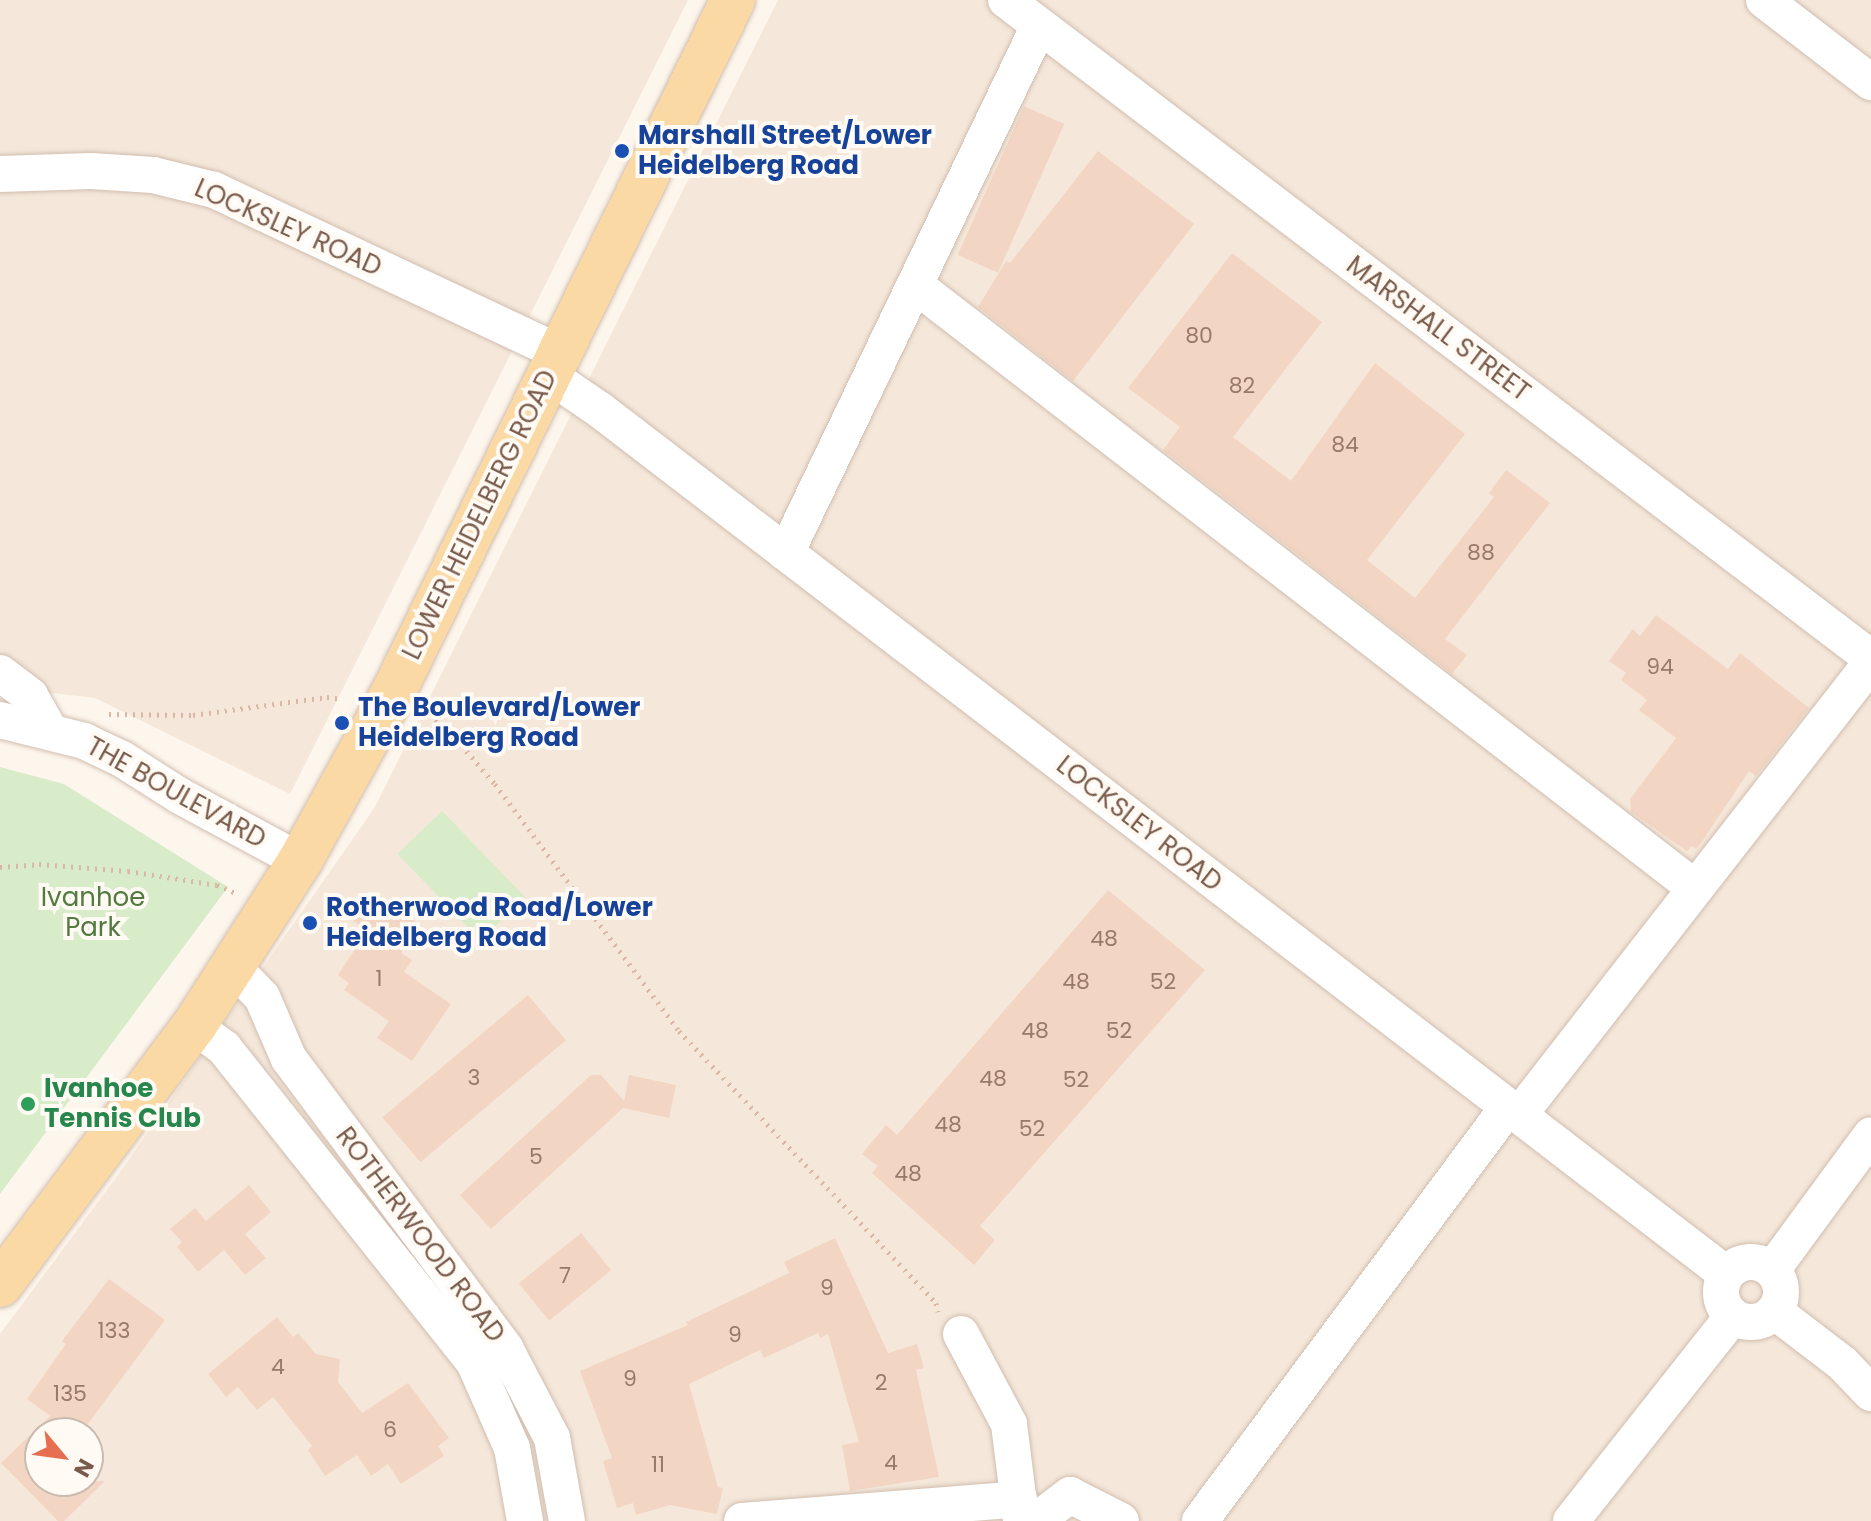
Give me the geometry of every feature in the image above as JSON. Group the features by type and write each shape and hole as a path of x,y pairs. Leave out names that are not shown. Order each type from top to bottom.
{"main road":[{"name":"LOWER HEIDELBERG ROAD","path":"0,1285 194,1026 300,861 385,709 733,0"}],"street":[{"name":"MARSHALL STREET","path":"1006,0 1871,660"},
{"path":"1764,0 1871,82"},
{"path":"786,553 1039,26"},
{"name":"LOCKSLEY ROAD","path":"0,174 91,171 153,175 214,190 555,364 600,410 1726,1274"},
{"path":"915,285 1695,888"},
{"path":"1200,1521 1513,1111 1695,888 1871,660"},
{"path":"0,673 30,696 50,731"},
{"name":"THE BOULEVARD","path":"0,720 84,741 122,759 180,796 300,861"},
{"name":"ROTHERWOOD ROAD","path":"234,968 262,997 289,1059 505,1348 552,1438 567,1521"},
{"name":"ROTHERWOOD ROAD","path":"194,1026 224,1048 474,1362 512,1448 525,1521"},
{"path":"1772,1270 1871,1135"},
{"path":"1742,1262 1763,1264 1772,1270 1780,1285 1779,1303 1774,1311 1755,1322 1733,1316 1726,1309 1720,1292 1726,1274 1742,1262"},
{"path":"1774,1311 1842,1363 1871,1393"},
{"path":"1571,1521 1733,1316"},
{"path":"950,1324 1009,1424 1025,1514"},
{"path":"742,1521 1025,1514 1070,1495 1121,1521"}],"path":[{"path":"84,741 106,714 193,715 327,697 343,699"},
{"path":"429,715 456,739 495,784 679,1031 936,1303 950,1324"},
{"path":"0,867 39,864 128,871 217,885 271,907"}],"shaded area":[{"path":"0,0 688,0 290,794 95,698 0,687"},
{"path":"778,0 1871,0 1871,1521 0,1521 0,1334 118,1175 375,807"}],"green space":[{"name":"Ivanhoe Park","path":"0,767 64,784 228,887 0,1194"},
{"path":"442,811 525,897 481,940 397,854"}],"building":[{"path":"1024,106 1064,124 998,273 958,255"},
{"path":"1098,151 1194,224 1073,381 978,307 1006,261 1010,263"},
{"path":"1232,253 1322,322 1233,437 1291,481 1375,363 1465,434 1367,560 1415,598 1494,497 1489,493 1506,470 1550,503 1445,639 1467,655 1452,674 1163,450 1180,427 1128,388"},
{"path":"1656,615 1728,669 1740,653 1809,708 1756,776 1749,771 1696,849 1692,846 1687,851 1631,812 1630,799 1676,738 1639,710 1647,700 1621,680 1626,673 1609,661 1633,629 1640,636"},
{"path":"1108,890 1205,970 980,1226 995,1240 974,1265 872,1173 878,1166 862,1154 886,1125 897,1135"},
{"path":"364,900 381,912 388,903 420,925 401,953 412,960 404,972 451,1004 412,1061 377,1038 389,1021 344,990 349,983 338,975 367,931 351,919"},
{"path":"528,995 566,1040 420,1162 382,1117"},
{"path":"591,1075 601,1075 624,1101 629,1075 676,1085 669,1118 623,1108 491,1229 460,1195"},
{"path":"249,1185 271,1212 245,1234 266,1258 245,1275 224,1250 198,1272 177,1247 182,1242 170,1229 195,1208 206,1221"},
{"path":"581,1233 611,1270 549,1321 519,1283"},
{"path":"835,1238 888,1353 917,1344 924,1368 916,1370 939,1477 850,1491 842,1445 859,1442 828,1334 820,1338 818,1333 764,1358 760,1350 689,1384 718,1487 723,1488 717,1514 670,1505 636,1515 633,1503 617,1508 603,1461 612,1458 580,1371 688,1325 686,1322 789,1273 784,1262"},
{"path":"109,1279 165,1320 93,1417 49,1417 27,1399 66,1344 62,1341"},
{"path":"277,1317 293,1337 298,1333 316,1354 340,1359 338,1382 362,1413 408,1383 449,1438 438,1446 444,1456 401,1484 388,1464 371,1476 357,1455 325,1476 308,1450 312,1446 273,1397 257,1410 238,1387 226,1397 208,1374"},
{"path":"24,1441 24,1486 1,1463"},
{"path":"34,1497 89,1497 64,1521 58,1521"}],"place":[{"name":"Marshall Street/Lower Heidelberg Road","path":"622,151"},
{"name":"The Boulevard/Lower Heidelberg Road","path":"342,723"},
{"name":"Rotherwood Road/Lower Heidelberg Road","path":"310,923"},
{"name":"Ivanhoe Tennis Club","path":"28,1104"}]}
